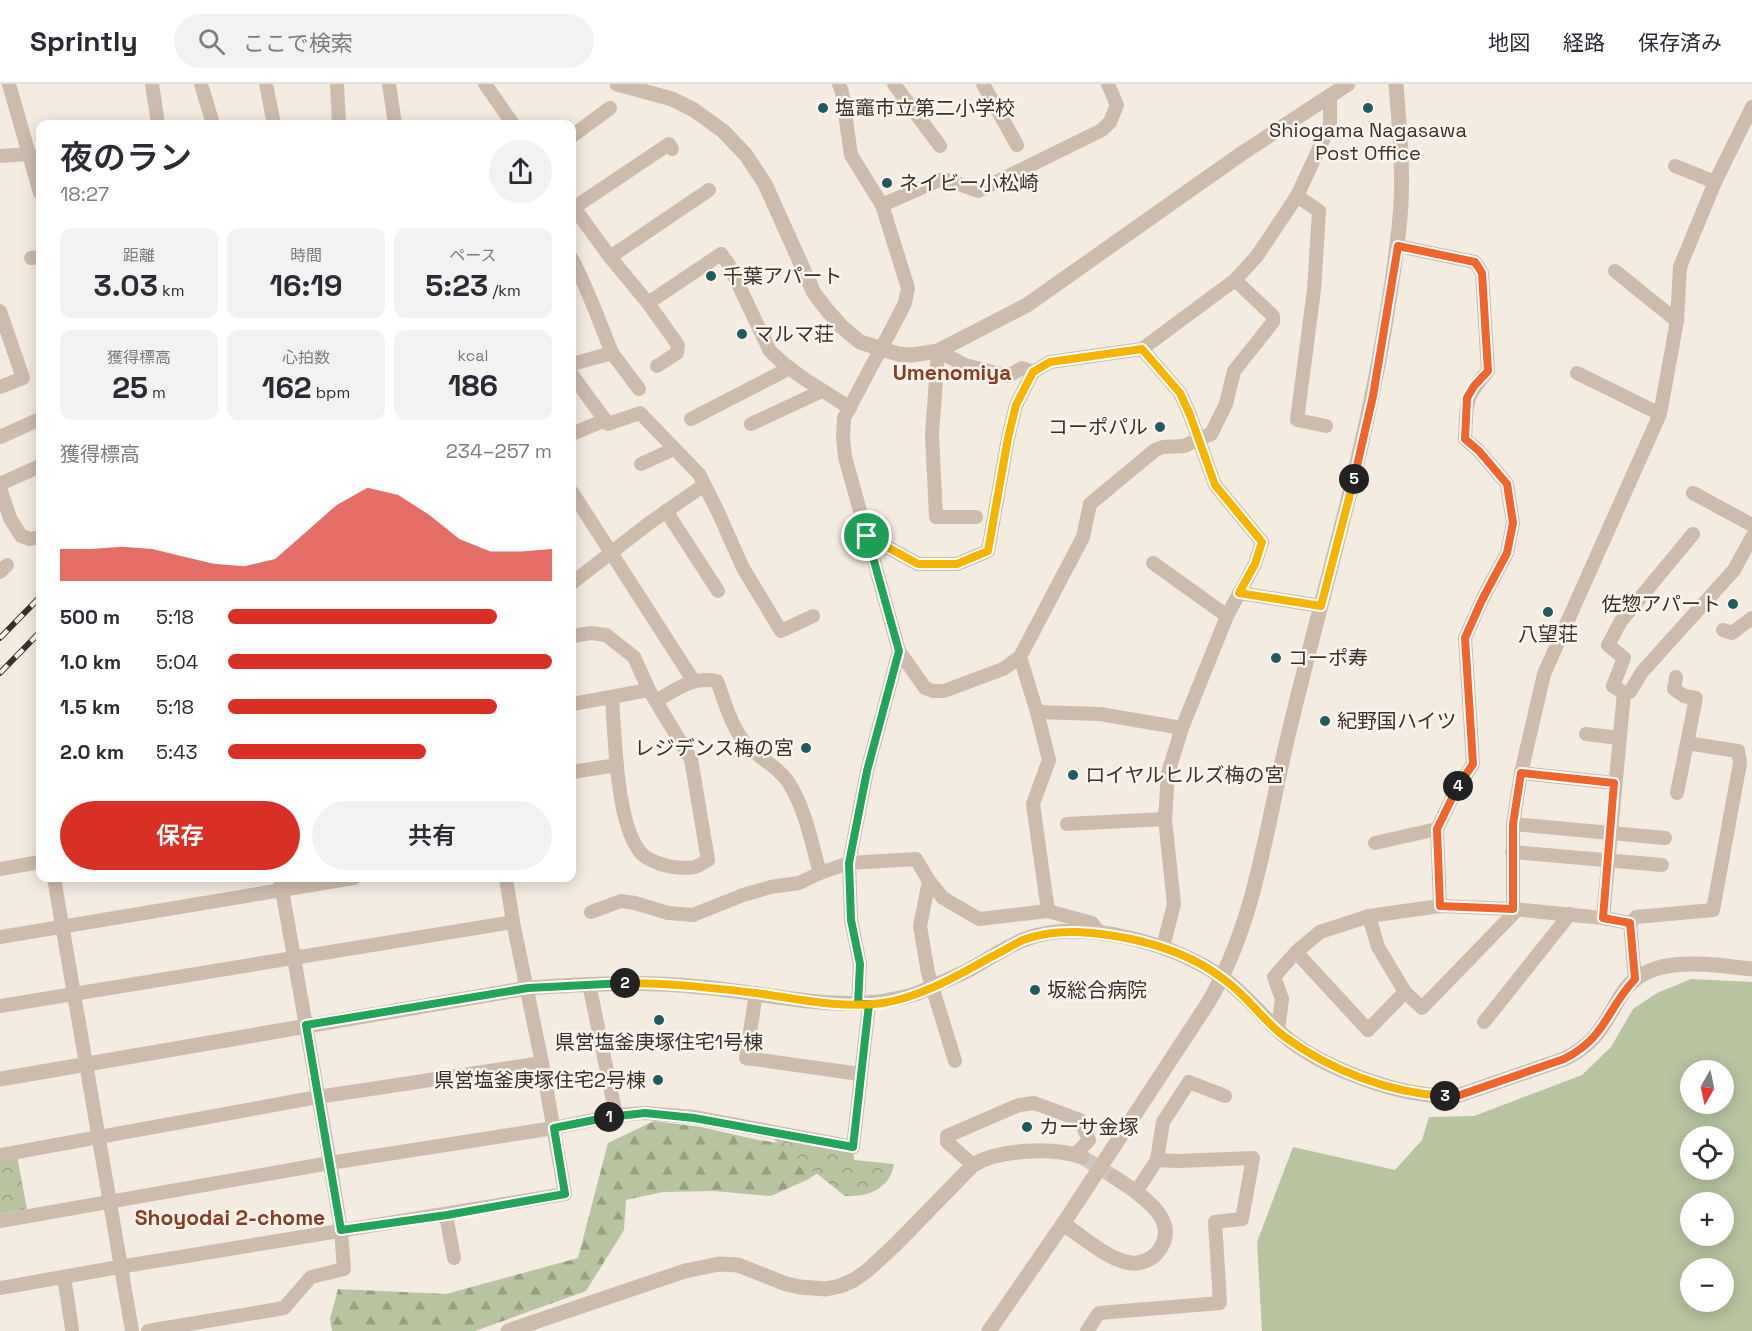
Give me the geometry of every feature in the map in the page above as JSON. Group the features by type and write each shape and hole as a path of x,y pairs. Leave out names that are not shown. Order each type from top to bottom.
{"street":[{"path":"9,84 36,177"},
{"path":"152,84 157,120"},
{"path":"201,84 212,120"},
{"path":"266,84 273,120"},
{"path":"337,84 339,120"},
{"path":"389,84 394,120"},
{"path":"485,84 510,120"},
{"path":"617,84 663,96 694,110 723,131 746,155 765,184 814,293 842,327 860,342 897,354 912,355 939,351 1027,305 1241,154 1348,84"},
{"path":"839,84 851,155 882,205 908,288 905,303 844,418 845,457 899,651 926,688 933,691 944,691 1003,669 1020,657 1083,537 1090,504 1155,450 1162,447 1184,446 1211,434 1226,404 1234,371 1273,322 1273,316 1235,280"},
{"path":"894,84 940,146"},
{"path":"983,84 1017,145"},
{"path":"882,205 939,180 948,180 978,191 1102,130 1110,122 1117,105 1108,84"},
{"path":"989,1331 1063,1224 1223,978 1241,934 1373,396 1398,246 1402,168 1396,84"},
{"path":"867,536 918,564 957,564 988,551 1010,427 1016,405 1033,372 1050,362 1142,349 1235,280 1257,256 1297,196 1330,125 1329,95"},
{"path":"1369,916 1378,947 1405,992 1422,1008 1515,909 1513,824 1521,773 1544,674 1660,414 1677,321 1680,267 1715,182 1752,106"},
{"path":"576,133 610,108"},
{"path":"576,204 669,144 672,149"},
{"path":"0,156 30,154"},
{"path":"1675,166 1715,182"},
{"path":"610,257 709,190"},
{"path":"1297,196 1319,211 1314,290 1297,420 1326,426"},
{"path":"576,212 648,303 678,345 677,353 657,366"},
{"path":"1398,246 1475,262 1482,273 1488,371 1474,386 1467,398 1465,439 1479,451 1507,484 1513,523 1507,553 1465,638 1473,764 1456,790 1437,829 1440,906"},
{"path":"648,303 721,254 728,263 770,351 822,391 850,408"},
{"path":"576,266 587,287 593,308 612,353 639,389"},
{"path":"1615,271 1677,321"},
{"path":"0,310 23,378 0,387"},
{"path":"1142,349 1180,393 1215,485 1262,542 1255,564 1227,616 1182,728 1168,773 1165,819 1174,904 1163,947"},
{"path":"939,351 965,365 1008,376 1022,368 1033,372"},
{"path":"939,351 932,435 936,517 976,518"},
{"path":"576,363 612,353"},
{"path":"691,419 790,368"},
{"path":"1577,374 1660,414"},
{"path":"576,380 608,424 640,413 691,464 705,484 743,568 781,631 813,616"},
{"path":"751,424 822,391"},
{"path":"576,432 605,420"},
{"path":"0,437 36,421"},
{"path":"641,464 674,449"},
{"path":"36,468 0,486 10,518 21,536 30,539 36,538"},
{"path":"576,580 705,484"},
{"path":"1693,494 1752,525"},
{"path":"576,498 693,680"},
{"path":"666,511 718,591"},
{"path":"1693,534 1621,621 1608,645 1624,658 1613,686 1624,693 1630,692 1642,672 1734,570 1752,537"},
{"path":"1153,563 1227,616"},
{"path":"1239,593 1321,606"},
{"path":"1723,630 1732,633 1752,618"},
{"path":"576,635 591,633 606,635 634,657 652,695 691,759 708,860 695,869 668,866 644,855 634,839 625,819 617,765 612,698"},
{"path":"0,1221 330,1163 554,1128 616,1115 645,1113 694,1118 853,1147 860,1074 863,1004 860,964 851,920 849,863 867,771 899,651"},
{"path":"1020,657 1049,760 1033,804 1048,911"},
{"path":"1676,677 1674,689 1684,696 1696,698 1677,793"},
{"path":"576,703 652,695 704,678 717,681 739,735 790,784 801,807 820,873"},
{"path":"1603,918 1624,693"},
{"path":"1037,712 1100,714 1182,728"},
{"path":"1586,734 1619,738"},
{"path":"1630,923 1636,917 1713,910 1740,763 1737,751 1687,743"},
{"path":"576,771 617,765"},
{"path":"1521,773 1614,783"},
{"path":"1067,824 1165,819"},
{"path":"1513,824 1665,838"},
{"path":"1375,843 1437,829"},
{"path":"1512,852 1662,865"},
{"path":"591,912 621,901 668,913 693,915 743,895 771,886 798,883 849,863 916,859 929,881 943,898 978,919 1048,911 1092,923 1100,933"},
{"path":"0,869 36,863"},
{"path":"929,881 920,926 928,973 955,1061"},
{"path":"55,882 132,1331"},
{"path":"0,937 281,884 305,882"},
{"path":"0,1288 565,1194 507,882"},
{"path":"148,1331 284,1308 311,1277 344,1269 341,1230 281,884"},
{"path":"1278,1030 1282,999 1274,977 1296,952 1320,932 1369,916 1440,906 1515,909 1630,923"},
{"path":"1484,1022 1570,914"},
{"path":"0,1006 513,922"},
{"path":"1630,923 1635,979"},
{"path":"0,1079 528,988 656,983 756,993 824,1003 863,1004 900,999 967,971 1023,940 1046,934 1072,932 1100,933 1163,947 1202,965 1223,978 1284,1036 1326,1063 1363,1078 1425,1095 1446,1096 1460,1095 1564,1059 1577,1052 1599,1033 1623,991 1635,979 1655,969 1691,963 1752,969"},
{"path":"1296,952 1368,1030 1405,992"},
{"path":"589,984 616,1115"},
{"path":"756,993 746,1058 860,1074"},
{"path":"0,1155 318,1097 542,1064"},
{"path":"1136,1192 1157,1160 1163,1122 1189,1082 1225,1095"},
{"path":"508,1331 528,1328 685,1271 719,1264 738,1265 786,1284 800,1287 826,1289 840,1286 868,1270 897,1244 973,1165 983,1159 1011,1153 1056,1152 1079,1156 1089,1140 1080,1120 1034,1103 1019,1105 946,1136 947,1142 973,1165"},
{"path":"1087,1331 1099,1313 1220,1303 1215,1222 1242,1219 1253,1158 1157,1160"},
{"path":"1063,1224 1114,1258 1140,1263 1158,1252 1164,1240 1165,1226 1160,1214 1136,1192 1114,1177"},
{"path":"447,1215 454,1258"},
{"path":"64,1277 72,1329"}],"green space":[{"path":"1691,979 1752,982 1752,1331 1262,1331 1257,1242 1293,1147 1395,1170 1422,1140 1429,1117 1474,1116 1582,1075 1611,1047 1633,1009 1657,993"},
{"path":"654,1121 701,1127 758,1140 845,1153 809,1179 771,1196 713,1191 663,1192 626,1200 624,1230 586,1291 475,1331 332,1331 330,1319 338,1289 446,1294 578,1258 608,1143"},
{"path":"767,1134 853,1147 854,1160 894,1164 892,1173 877,1190 862,1195 845,1196"},
{"path":"17,1156 27,1209 0,1214 0,1159"}],"tunnel":[{"path":"1082,1157 1114,1177"}],"railway":[{"path":"0,638 36,601"},
{"path":"0,673 36,636"}],"place":[{"name":"塩竈市立第二小学校","path":"823,108"},
{"name":"Shiogama Nagasawa Post Office","path":"1368,108"},
{"name":"ネイビー小松崎","path":"887,183"},
{"name":"千葉アパート","path":"711,276"},
{"name":"マルマ荘","path":"742,334"},
{"name":"コーポパル","path":"1160,427"},
{"name":"佐惣アパート","path":"1733,604"},
{"name":"八望荘","path":"1548,612"},
{"name":"コーポ寿","path":"1276,658"},
{"name":"紀野国ハイツ","path":"1325,721"},
{"name":"レジデンス梅の宮","path":"806,748"},
{"name":"ロイヤルヒルズ梅の宮","path":"1073,775"},
{"name":"坂総合病院","path":"1035,990"},
{"name":"県営塩釜庚塚住宅1号棟","path":"659,1020"},
{"name":"県営塩釜庚塚住宅2号棟","path":"658,1080"},
{"name":"カーサ金塚","path":"1027,1127"}],"district":[{"name":"Umenomiya","path":"952,373"},
{"name":"Shoyodai 2-chome","path":"230,1218"}],"route":[{"path":"867,536 899,651 867,771 849,863 851,920 860,964 858,1004 869,1004 853,1147 694,1118 645,1113 616,1115 554,1128 565,1194 447,1215 341,1230 306,1025 528,988 611,983 656,983 703,987 824,1003 858,1004 882,1003 918,993 967,971 1023,940 1046,934 1100,933 1163,947 1202,965 1223,978 1284,1036 1326,1063 1400,1090 1446,1096 1460,1095 1564,1059 1577,1052 1599,1033 1623,991 1635,979 1630,923 1603,918 1614,783 1521,773 1513,824 1513,909 1440,906 1437,829 1456,790 1473,764 1465,638 1507,553 1513,523 1507,484 1479,451 1465,439 1467,398 1474,386 1488,371 1482,273 1475,262 1398,246 1373,396 1349,501 1321,606 1239,593 1255,564 1262,542 1215,485 1180,393 1142,349 1050,362 1033,372 1016,405 988,551 957,564 918,564 867,536"}]}
